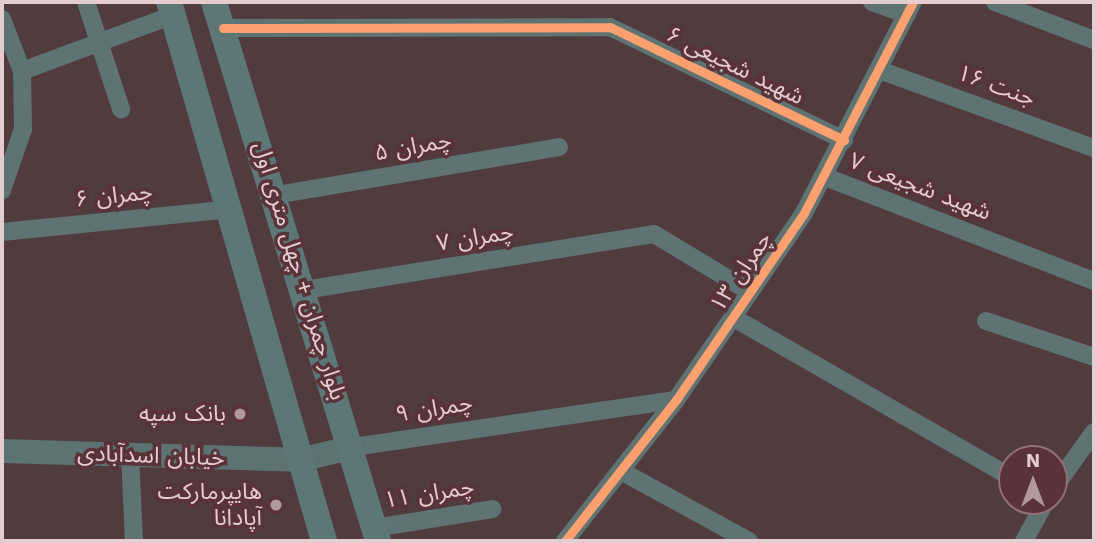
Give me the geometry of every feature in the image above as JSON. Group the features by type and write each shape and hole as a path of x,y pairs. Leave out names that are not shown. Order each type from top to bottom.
{"main road":[{"name":"بلوار چمران + چهل متری اول","path":"214,2 353,447 376,534"},
{"name":"بلوار چمران + چهل متری اول","path":"171,9 231,209 324,541"},
{"name":"خیابان اسدآبادی","path":"2,451 300,460 353,447"}],"street":[{"path":"86,2 121,108"},
{"path":"872,2 910,8"},
{"path":"995,2 1094,40"},
{"name":"چمران ۱۳","path":"565,541 677,400 734,318 844,140 882,71 910,8"},
{"path":"22,71 99,45 171,9"},
{"path":"2,19 22,71 23,129 2,190"},
{"name":"شهید شجیعی ۶","path":"222,28 610,27 844,140"},
{"name":"جنت ۱۶","path":"882,71 1094,148"},
{"name":"چمران ۵","path":"276,195 559,147"},
{"name":"شهید شجیعی ۷","path":"823,176 1094,281"},
{"name":"چمران ۶","path":"2,232 231,209"},
{"name":"چمران ۷","path":"304,290 654,234 750,292"},
{"path":"734,318 884,411 998,471"},
{"path":"986,321 1094,357"},
{"name":"چمران ۹","path":"353,447 523,419 677,400"},
{"path":"1068,473 1087,453 1094,432"},
{"path":"130,456 134,541"},
{"path":"621,471 748,541"},
{"name":"چمران ۱۱","path":"376,534 492,509"},
{"path":"1024,541 1038,515"}],"cycle path":[{"path":"565,541 676,400 804,213 913,2"},
{"path":"223,28 610,27 844,140"}],"place":[{"name":"بانک سپه","path":"240,414"},
{"name":"هایپرمارکت آپادانا","path":"276,505"}]}
